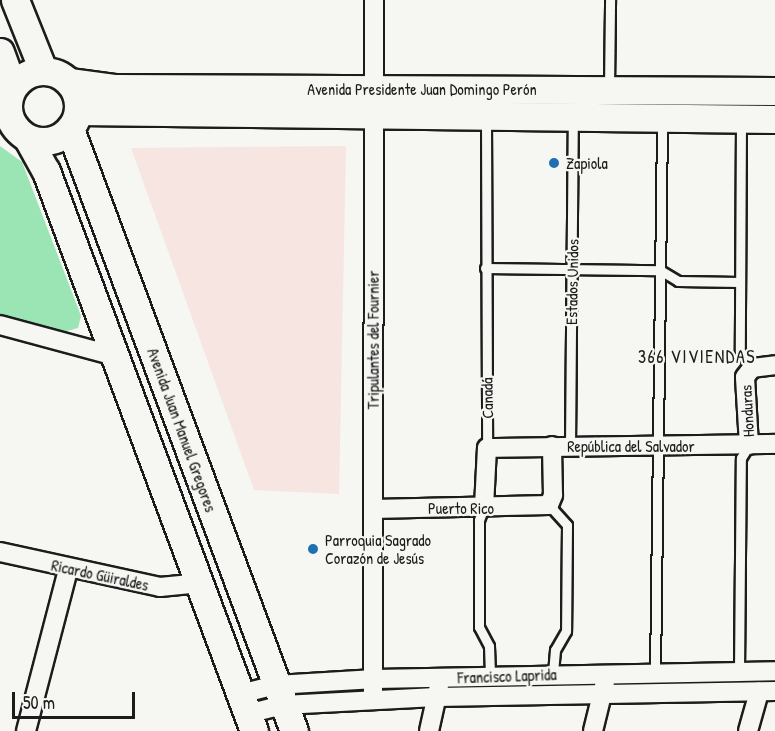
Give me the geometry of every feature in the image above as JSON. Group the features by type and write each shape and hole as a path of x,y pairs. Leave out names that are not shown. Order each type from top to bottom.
{"main road":[{"path":"15,0 43,70"},
{"path":"0,52 14,131 46,171 201,583 247,713"},
{"path":"7,92 29,73 43,70 69,82 78,101 74,120 51,141 14,131"},
{"name":"Avenida Presidente Juan Domingo Perón","path":"69,82 114,88 374,102 486,116 775,119"},
{"name":"Avenida Presidente Juan Domingo Perón","path":"74,120 609,90 775,91"},
{"name":"Avenida Juan Manuel Gregores","path":"74,120 294,731"}],"street":[{"name":"Tripulantes del Fournier","path":"373,700 375,679 374,0"},
{"path":"0,325 115,356"},
{"path":"752,368 775,365"},
{"name":"Honduras","path":"749,445 745,377 752,368"},
{"name":"República del Salvador","path":"487,448 775,444"},
{"name":"Estados Unidos","path":"549,505 561,446"},
{"name":"Canadá","path":"484,507 487,448"},
{"name":"Puerto Rico","path":"373,508 549,505"},
{"name":"Ricardo Güiraldes","path":"0,552 68,570 160,587 201,583"},
{"path":"26,731 68,570"},
{"name":"Francisco Laprida","path":"280,695 373,700 436,697 604,684 655,674 775,671"},
{"name":"Francisco Laprida","path":"247,713 280,695 375,679 553,675 604,684 767,691"},
{"path":"429,731 440,678"},
{"path":"593,731 604,684"},
{"path":"748,731 767,691"}],"lane":[{"path":"609,90 610,0"},
{"name":"Canadá","path":"486,116 487,448"},
{"name":"Estados Unidos","path":"561,446 572,270 573,117"},
{"path":"655,674 662,118"},
{"name":"Honduras","path":"741,119 740,351 752,368"},
{"path":"485,268 660,270 678,281 739,282"},
{"name":"Honduras","path":"739,672 741,458 749,445"},
{"path":"549,505 567,525 566,632 555,650 553,675"},
{"name":"Canadá","path":"484,507 479,520 478,627 489,646 490,676"}],"shaded area":[{"path":"346,146 339,494 254,490 131,148"}],"green space":[{"path":"0,146 22,162 81,316 78,328 64,332 0,315"}],"place":[{"name":"Zapiola","path":"554,163"},
{"name":"Parroquia Sagrado Corazón de Jesús","path":"313,549"}],"district":[{"name":"366 VIVIENDAS","path":"697,357"}]}
